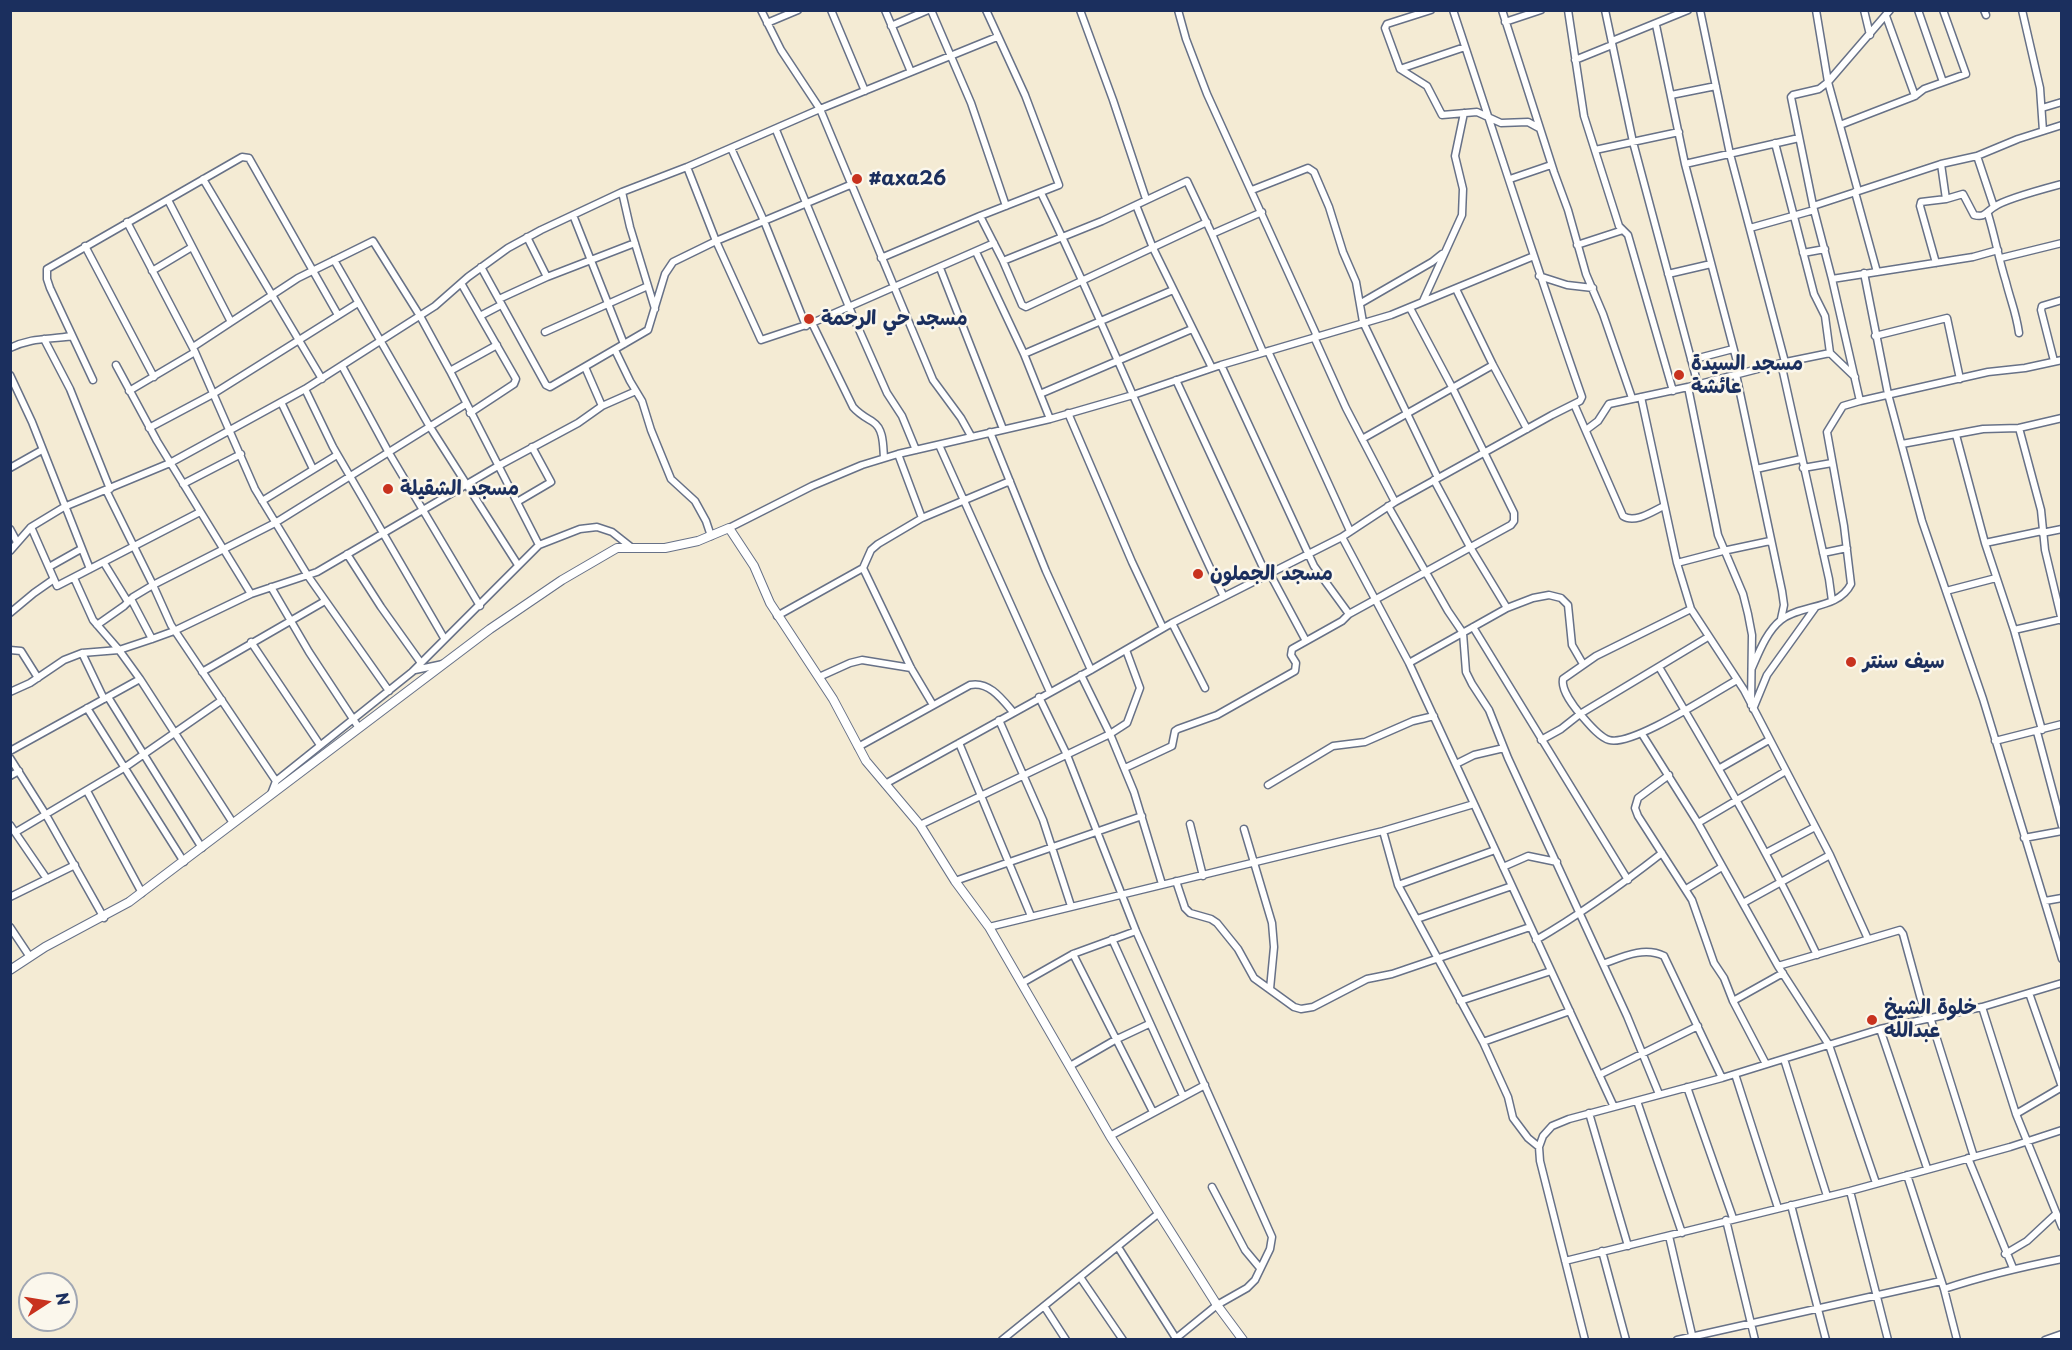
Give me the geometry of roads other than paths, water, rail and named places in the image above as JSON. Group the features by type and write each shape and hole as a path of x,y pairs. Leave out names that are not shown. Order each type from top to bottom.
{"street":[{"path":"761,10 781,50 820,109 893,289 933,380 961,418 971,436"},
{"path":"767,23 798,10"},
{"path":"831,10 865,91"},
{"path":"885,10 911,72"},
{"path":"891,26 929,10 951,55 981,129 1006,206"},
{"path":"881,258 1059,184 1025,95 986,10"},
{"path":"1080,10 1146,199"},
{"path":"1178,10 1186,39 1207,94 1262,212 1362,439 1395,502"},
{"path":"1431,10 1385,26 1400,69 1427,86 1442,116 1477,112 1505,124 1528,122 1540,129"},
{"path":"885,784 1223,595 1342,537 1395,502 1580,401 1582,397 1539,276 1510,179 1453,10"},
{"path":"1502,10 1551,165 1568,210 1586,274 1632,398"},
{"path":"1505,22 1541,10"},
{"path":"1568,10 1584,116 1619,226 1628,235 1673,391"},
{"path":"1605,10 1633,142 1698,385"},
{"path":"1575,60 1688,10"},
{"path":"1700,10 1730,154 1783,362 1801,459 1832,601"},
{"path":"1816,10 1828,82 1877,272"},
{"path":"1864,10 1870,35"},
{"path":"1918,10 1943,82"},
{"path":"1840,125 1915,96 1924,89 1964,75 1966,71 1943,10"},
{"path":"2022,10 2036,68 2043,131"},
{"path":"1860,401 1814,208 1792,96 1819,89 1828,82 1888,13"},
{"path":"1888,13 1915,96"},
{"path":"1656,25 1685,164 1733,349 1784,605 1781,619"},
{"path":"10,551 31,527 64,507 170,463 322,379 435,306 481,267 527,237 622,192 997,37"},
{"path":"1400,69 1465,47"},
{"path":"1671,95 1716,86"},
{"path":"2042,108 2061,102"},
{"path":"1361,303 1432,262 1452,241 1462,215 1463,194 1455,156 1464,113"},
{"path":"1750,228 1793,216 1857,191 1941,164 1977,156 2061,125"},
{"path":"776,130 849,307 887,393 902,416 916,450"},
{"path":"1595,150 1679,132"},
{"path":"1685,164 1799,138"},
{"path":"1775,144 1814,294 1825,316 1830,353 1855,377"},
{"path":"731,148 809,325 853,407 858,413 876,423 884,458"},
{"path":"1977,156 1994,207"},
{"path":"93,380 50,288 46,273 49,266 242,157 249,158 338,315"},
{"path":"1941,164 1946,199"},
{"path":"1510,179 1551,165"},
{"path":"687,167 716,241 761,340 809,325 994,243"},
{"path":"1252,190 1312,168 1329,207 1343,252 1356,282 1363,322 1470,547 1507,608"},
{"path":"203,179 322,379"},
{"path":"1003,261 1136,205 1187,180 1350,531"},
{"path":"1936,263 1920,204 1963,194 1974,215 1979,216 1988,214 1994,207 2061,184"},
{"path":"481,267 548,387 585,368 648,330 665,274 670,265 716,241 850,185"},
{"path":"622,192 655,309"},
{"path":"1041,193 1083,281 1179,502 1223,595"},
{"path":"168,200 231,322"},
{"path":"1136,205 1173,290 1212,368"},
{"path":"1212,234 1262,212"},
{"path":"1988,214 2005,280 2016,310 2019,333"},
{"path":"573,215 624,344"},
{"path":"980,216 1023,307 1206,222"},
{"path":"128,222 194,349 262,501 308,576 389,691"},
{"path":"1577,245 1623,230"},
{"path":"527,237 547,277"},
{"path":"129,391 154,377 272,295 313,270 373,241 420,316 539,545"},
{"path":"480,316 500,302 547,277 635,243"},
{"path":"2001,258 2061,243"},
{"path":"85,246 154,377"},
{"path":"152,272 192,247"},
{"path":"1803,253 1825,249"},
{"path":"1832,279 1973,257 1998,250"},
{"path":"976,252 1024,354 1050,419"},
{"path":"1423,301 1443,253"},
{"path":"10,970 104,918 142,893 490,629 562,580 617,548 665,548 690,543 729,528 813,486 884,458 1050,419 1133,395 1221,365 1410,308 1534,256"},
{"path":"334,260 430,427 518,565"},
{"path":"1668,274 1711,264"},
{"path":"940,268 1003,429"},
{"path":"1863,273 1888,394 1922,521 1995,741 2061,959"},
{"path":"1539,276 1567,285 1593,288"},
{"path":"461,283 516,382 470,412"},
{"path":"545,332 648,286"},
{"path":"1456,289 1527,429"},
{"path":"1024,354 1173,290"},
{"path":"2054,362 2041,310 2042,306 2061,300"},
{"path":"149,428 213,394 358,303"},
{"path":"1125,768 1172,746 1178,729 1217,715 1294,670 1296,663 1290,652 1292,649 1342,621 1349,614 1511,525 1515,518 1452,387 1410,308"},
{"path":"1875,336 1947,318 1960,379"},
{"path":"1041,394 1192,329"},
{"path":"10,348 29,340 72,336"},
{"path":"44,339 70,389 108,489 174,631 276,782"},
{"path":"450,371 497,345"},
{"path":"1691,360 1733,349"},
{"path":"615,350 642,401 671,479 695,501 711,536"},
{"path":"1586,430 1598,421 1610,404 1698,385 1783,362 1830,353"},
{"path":"1752,668 1768,635 1781,619 1832,601 1846,592 1851,584 1828,429 1835,422 1843,406 1888,394 2061,360"},
{"path":"1221,365 1308,553 1322,580 1349,614"},
{"path":"1362,439 1493,365"},
{"path":"116,366 149,428 251,594"},
{"path":"342,366 389,453 480,606"},
{"path":"585,368 602,406"},
{"path":"10,375 32,422 90,570"},
{"path":"1176,380 1268,573 1306,641"},
{"path":"1688,387 1715,523 1743,594 1748,614 1752,635 1752,707"},
{"path":"305,389 337,454 444,638"},
{"path":"10,692 38,678 54,665 82,653 119,650 152,639 174,631 251,594 308,576 498,466 578,423 602,406 636,391"},
{"path":"1641,397 1677,563 1690,609 1752,707 1830,855 1869,939"},
{"path":"281,402 314,469"},
{"path":"97,625 153,585 275,523 466,405"},
{"path":"1574,405 1623,516 1633,519 1664,506"},
{"path":"1068,413 1163,628"},
{"path":"1902,444 1983,429 2019,428 2061,418"},
{"path":"2014,630 2061,620 2042,532 2041,510 2019,428"},
{"path":"990,432 1046,571 1091,670"},
{"path":"1956,435 1985,543 2014,630 2061,826"},
{"path":"939,445 1050,692"},
{"path":"517,502 551,482 532,447"},
{"path":"10,468 42,450"},
{"path":"183,484 241,454"},
{"path":"262,501 337,454"},
{"path":"898,454 922,518"},
{"path":"1756,469 1801,459"},
{"path":"1803,468 1832,463"},
{"path":"777,616 863,568 871,550 878,544 922,518 1010,481"},
{"path":"1388,506 1463,633 1466,672 1489,710 1659,1094"},
{"path":"31,527 57,586 200,512"},
{"path":"271,795 276,782 412,672 539,545 580,529 597,526 612,532 631,547"},
{"path":"729,528 754,566 777,616 819,677 866,761 920,825 989,927 1110,1136 1217,1305 1243,1340"},
{"path":"10,529 17,542"},
{"path":"1985,543 2061,529"},
{"path":"1342,537 1409,663 1614,1107"},
{"path":"1677,563 1724,550 1770,541"},
{"path":"1823,553 1847,548"},
{"path":"49,567 81,549"},
{"path":"347,554 421,663"},
{"path":"104,563 152,639"},
{"path":"863,568 911,668 933,705"},
{"path":"74,578 97,625 140,679 233,823"},
{"path":"1946,591 1996,578"},
{"path":"10,613 54,579"},
{"path":"272,587 312,658 359,728"},
{"path":"1409,663 1507,608 1543,596 1556,596 1568,605 1572,645 1583,664"},
{"path":"202,672 325,601"},
{"path":"1752,707 1767,675 1815,607"},
{"path":"1690,609 1583,664 1566,676 1562,683 1563,687 1580,714 1605,739 1611,741 1642,734 1737,680"},
{"path":"1172,623 1204,688"},
{"path":"1473,627 1628,880"},
{"path":"1541,740 1708,637"},
{"path":"251,642 320,745"},
{"path":"10,650 21,651 38,678"},
{"path":"920,825 1110,734 1127,723 1140,693 1126,650"},
{"path":"82,653 106,698 202,848"},
{"path":"819,677 862,660 911,668"},
{"path":"412,672 430,665 445,663"},
{"path":"1659,667 1720,768 1782,882 1817,955"},
{"path":"1081,675 1125,768 1162,884"},
{"path":"10,751 140,679"},
{"path":"858,747 961,688 976,684 984,685 992,691 1013,712"},
{"path":"1039,697 1067,755 1136,931 1270,1229 1272,1243 1255,1281 1217,1305 1176,1339 1118,1247"},
{"path":"16,832 124,768 222,700"},
{"path":"87,708 184,862"},
{"path":"1268,785 1338,744 1365,742 1413,721 1434,716"},
{"path":"999,720 1043,820 1071,906"},
{"path":"1995,741 2061,724"},
{"path":"1642,734 1698,823 1778,966 1829,1045 1876,1183"},
{"path":"1720,768 1769,740"},
{"path":"959,743 1031,916"},
{"path":"1456,764 1474,755 1504,748"},
{"path":"10,758 46,815 104,918"},
{"path":"10,776 19,771"},
{"path":"1698,823 1786,771"},
{"path":"1669,775 1641,795 1636,801 1635,808 1686,889 1697,912 1710,953 1766,1064"},
{"path":"87,791 142,893"},
{"path":"989,927 1383,831 1474,804"},
{"path":"956,881 1142,816"},
{"path":"1190,824 1203,876"},
{"path":"10,825 47,879"},
{"path":"1766,853 1815,826"},
{"path":"1244,829 1274,935 1270,989"},
{"path":"1383,831 1398,885 1482,1042 1508,1097 1513,1118 1528,1138 1539,1147"},
{"path":"2024,838 2061,831"},
{"path":"1398,885 1495,850"},
{"path":"1536,940 1581,914 1662,853"},
{"path":"1743,903 1830,855"},
{"path":"1503,867 1528,856 1557,862"},
{"path":"10,897 75,865"},
{"path":"1686,889 1722,867"},
{"path":"1176,881 1185,908 1190,913 1217,923 1238,949 1251,975 1298,1008 1310,1008 1367,979 1392,974 1530,927"},
{"path":"1417,919 1512,886"},
{"path":"2045,901 2061,898"},
{"path":"10,927 30,957"},
{"path":"1778,966 1898,929 1901,931 1971,1158 2005,1254 2013,1268"},
{"path":"1022,983 1073,954 1136,931"},
{"path":"1112,939 1183,1096"},
{"path":"1603,964 1638,952 1654,952 1664,956 1722,1078"},
{"path":"1073,954 1152,1112"},
{"path":"1460,1001 1551,971"},
{"path":"1733,1001 1783,973"},
{"path":"1585,1340 1543,1176 1539,1147 1543,1136 1552,1126 1588,1113 1722,1078 1880,1029 1982,1007 2061,983"},
{"path":"2016,1114 2061,1087 2029,993"},
{"path":"1982,1007 2016,1114 2060,1220 2005,1254"},
{"path":"1482,1042 1570,1011"},
{"path":"1070,1066 1115,1040 1149,1024"},
{"path":"1599,1075 1698,1026"},
{"path":"1880,1029 1928,1168"},
{"path":"1784,1059 1827,1196"},
{"path":"1735,1074 1778,1208"},
{"path":"1110,1136 1205,1085"},
{"path":"1687,1087 1730,1219 1755,1340"},
{"path":"1636,1101 1682,1233"},
{"path":"1588,1113 1628,1246"},
{"path":"1564,1261 1850,1191 2027,1142 2061,1130"},
{"path":"1907,1174 1944,1289 1957,1340"},
{"path":"1212,1187 1245,1250 1260,1268"},
{"path":"1850,1191 1888,1340"},
{"path":"1791,1205 1826,1340"},
{"path":"1003,1339 1159,1213"},
{"path":"1669,1236 1693,1338"},
{"path":"1602,1251 1626,1340"},
{"path":"1944,1289 2013,1268 2061,1259"},
{"path":"1080,1277 1123,1340"},
{"path":"1677,1340 1941,1281"},
{"path":"1044,1306 1066,1340"},
{"path":"2050,1339 2061,1334"}],"place":[{"name":"#axa26","path":"857,179"},
{"name":"مسجد حي الرحمة","path":"809,319"},
{"name":"مسجد السيدة عائشة","path":"1679,375"},
{"name":"مسجد الشقيلة","path":"388,489"},
{"name":"مسجد الجملون","path":"1198,574"},
{"name":"سيف سنتر","path":"1851,662"},
{"name":"خلوة الشيخ عبدالله","path":"1872,1020"}]}
